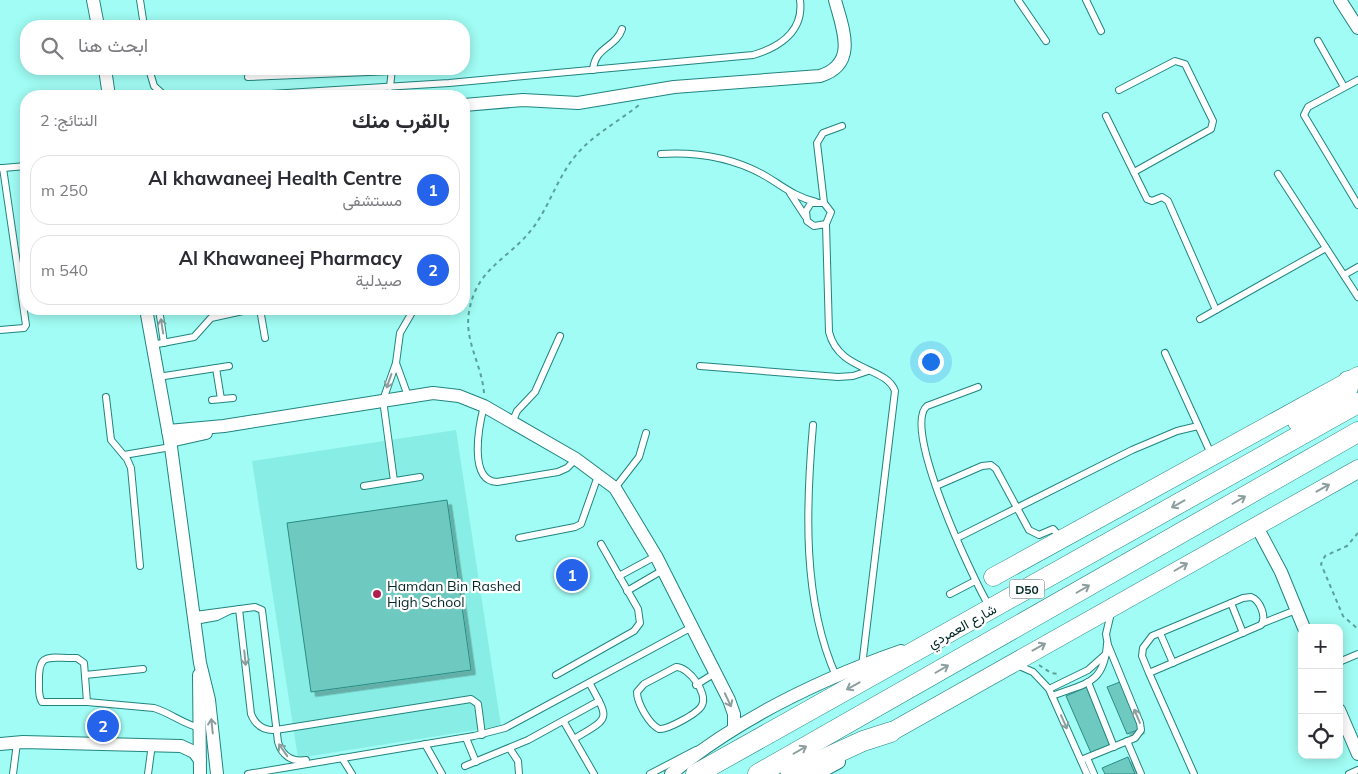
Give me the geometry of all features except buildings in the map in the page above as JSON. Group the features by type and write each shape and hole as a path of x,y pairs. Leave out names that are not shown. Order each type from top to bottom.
{"main road":[{"path":"1202,491 1238,459 1344,393 1353,379"},
{"name":"شارع العمردي","path":"696,774 1358,403"},
{"name":"شارع العمردي","path":"758,774 1358,432"},
{"path":"791,774 863,741 891,732"}],"street":[{"path":"93,0 97,20"},
{"path":"470,104 524,100 578,103 655,90 826,74 837,66 845,49 835,0"},
{"path":"1340,0 1358,28"},
{"path":"106,75 108,90"},
{"path":"148,315 158,344 158,377 195,618 200,663 200,774"},
{"path":"993,577 1353,379"},
{"path":"169,440 224,426 408,396 442,393 459,396 484,406 576,459 614,488 656,556 715,673 732,707 734,728"},
{"path":"817,774 1358,469"},
{"path":"1256,525 1281,572 1302,624"},
{"path":"671,774 734,728 794,695 836,676 941,637"},
{"path":"200,663 209,700 217,774"},
{"path":"1341,714 1358,754"},
{"path":"152,744 201,732"},
{"path":"201,732 207,743 211,774"},
{"path":"0,744 152,744 186,747 194,752 200,760"}],"lane":[{"path":"140,0 143,20"},
{"path":"339,90 720,60 762,52 780,44 792,32 799,20 800,0"},
{"path":"1018,0 1046,41"},
{"path":"1086,0 1101,31"},
{"path":"593,70 597,56 616,40 622,29"},
{"path":"1318,41 1344,87"},
{"path":"1119,90 1175,61 1181,60 1185,64 1213,121 1211,130 1134,172"},
{"path":"150,75 154,86 158,90"},
{"path":"248,78 302,75"},
{"path":"390,87 391,75"},
{"path":"1358,80 1308,107 1304,115 1358,205"},
{"path":"1106,116 1148,200 1162,197 1168,201 1216,310"},
{"path":"842,126 823,133 816,143 824,203 831,212 826,224 829,332 831,340 840,354 890,382 895,390 862,666"},
{"path":"661,154 695,154 729,160 760,173 789,192 824,203"},
{"path":"20,166 1,168 20,287"},
{"path":"1278,174 1358,297"},
{"path":"789,192 814,226 826,224"},
{"path":"806,216 808,207 816,202"},
{"path":"1200,319 1326,248"},
{"path":"1344,275 1358,267"},
{"path":"0,330 22,329 26,325 24,315"},
{"path":"159,315 158,344 197,336 205,323 211,318 225,315"},
{"path":"261,315 265,338"},
{"path":"394,481 383,400 396,363 400,333 410,315"},
{"path":"512,423 517,411 536,392 560,336"},
{"path":"1165,353 1212,457"},
{"path":"396,363 408,396"},
{"path":"158,377 229,366"},
{"path":"700,366 838,377 868,370"},
{"path":"216,368 221,399"},
{"path":"978,387 928,406 922,412 920,420 923,442 936,486 975,581 990,610"},
{"path":"106,397 111,440 124,455 132,473 140,566"},
{"path":"212,400 233,398"},
{"path":"484,406 478,431 479,457 482,474 488,480 497,482 558,472 567,468 576,459"},
{"path":"813,425 808,508 810,557 818,622 827,656 836,676"},
{"path":"957,538 1154,440 1177,431 1198,426"},
{"path":"614,488 639,457 646,433"},
{"path":"124,455 169,440"},
{"path":"936,486 982,466 990,465 996,469 1032,533 1039,535 1054,530 1062,539"},
{"path":"519,538 575,527 581,524 598,476"},
{"path":"364,486 420,477"},
{"path":"556,675 637,628 640,614 601,544"},
{"path":"619,576 656,556"},
{"path":"628,590 663,570"},
{"path":"950,594 975,581"},
{"path":"1194,774 1142,656 1146,641 1160,633 1247,597 1254,598 1263,617 1263,623"},
{"path":"1231,603 1243,633"},
{"path":"1051,693 1088,682 1103,669 1106,654 1107,628 1113,606"},
{"path":"195,618 217,617 229,611 258,607 264,613 279,747 289,758 299,761 327,761"},
{"path":"239,609 251,714 256,723 263,728 276,730 471,699 478,704 482,735"},
{"path":"1149,673 1296,610"},
{"path":"248,774 482,735 516,723 692,628"},
{"path":"1160,633 1173,663"},
{"path":"1084,759 1138,736 1141,727 1107,640"},
{"path":"1051,693 1088,670 1106,654"},
{"path":"1343,660 1358,654"},
{"path":"87,702 84,663 80,658 46,659 41,662 39,667 42,702 87,702 154,708 164,711 201,732"},
{"path":"1011,663 1033,672 1051,693 1084,759 1094,774"},
{"path":"676,667 687,670 696,684 702,695 702,706 667,729 659,729 652,725 638,698 641,686 676,667"},
{"path":"85,675 143,669"},
{"path":"696,684 715,673"},
{"path":"1088,682 1114,747"},
{"path":"574,739 604,719 605,713 590,684"},
{"path":"464,766 510,748 564,722 599,701"},
{"path":"564,722 594,774"},
{"path":"466,738 476,762"},
{"path":"1127,741 1141,774"},
{"path":"13,774 16,743"},
{"path":"148,774 152,744"},
{"path":"425,744 442,774"},
{"path":"510,748 518,761 519,774"},
{"path":"650,774 684,754 705,748"},
{"path":"342,758 352,774"},
{"path":"1084,759 1087,774"},
{"path":"1349,774 1358,770"}],"path":[{"path":"470,308 476,288 488,269 531,230 544,211 558,182 577,155 605,129 643,102 655,90"},
{"path":"469,315 468,332 482,377 484,406"},
{"path":"1358,533 1347,546 1325,556 1321,564 1343,616 1358,629"},
{"path":"1033,672 1039,664 1051,673 1065,674"}],"shaded area":[{"name":"Hamdan Bin Rashed High School","path":"456,430 501,726 298,758 252,461"}],"place":[{"name":"Al khawaneej Health Centre","path":"572,575"},
{"name":"Hamdan Bin Rashed High School","path":"377,594"},
{"name":"Al Khawaneej Pharmacy","path":"103,726"}]}
